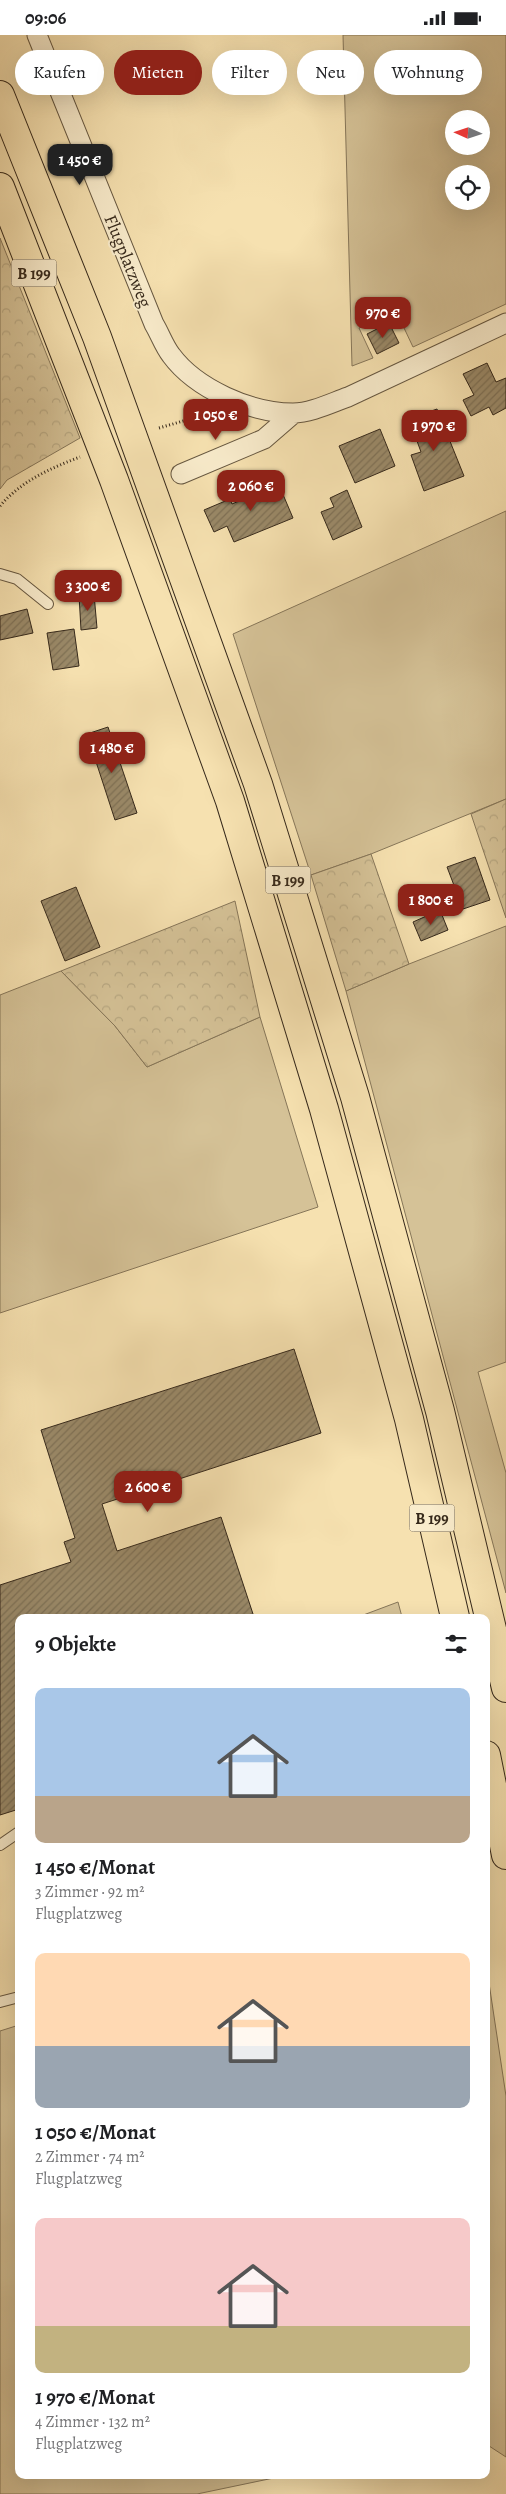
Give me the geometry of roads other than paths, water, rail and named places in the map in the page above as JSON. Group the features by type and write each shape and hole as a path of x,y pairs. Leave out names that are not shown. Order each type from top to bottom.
{"highway":[{"name":"B 199","path":"0,95 97,337 258,784 358,1106 440,1411 488,1614"},
{"name":"B 199","path":"0,187 114,480 230,801 324,1109 409,1419 454,1614"},
{"name":"B 199","path":"490,1621 506,1688"},
{"path":"490,1775 506,1855"}],"street":[{"name":"Flugplatzweg","path":"37,35 154,324 172,355 193,376 226,398 258,409 294,413 321,407 348,397 506,323"},
{"name":"Flugplatzweg","path":"181,474 264,439 294,413"}],"lane":[{"path":"0,573 17,579 48,604"},
{"path":"0,1845 15,1835"},
{"path":"0,2002 15,1998"}]}
